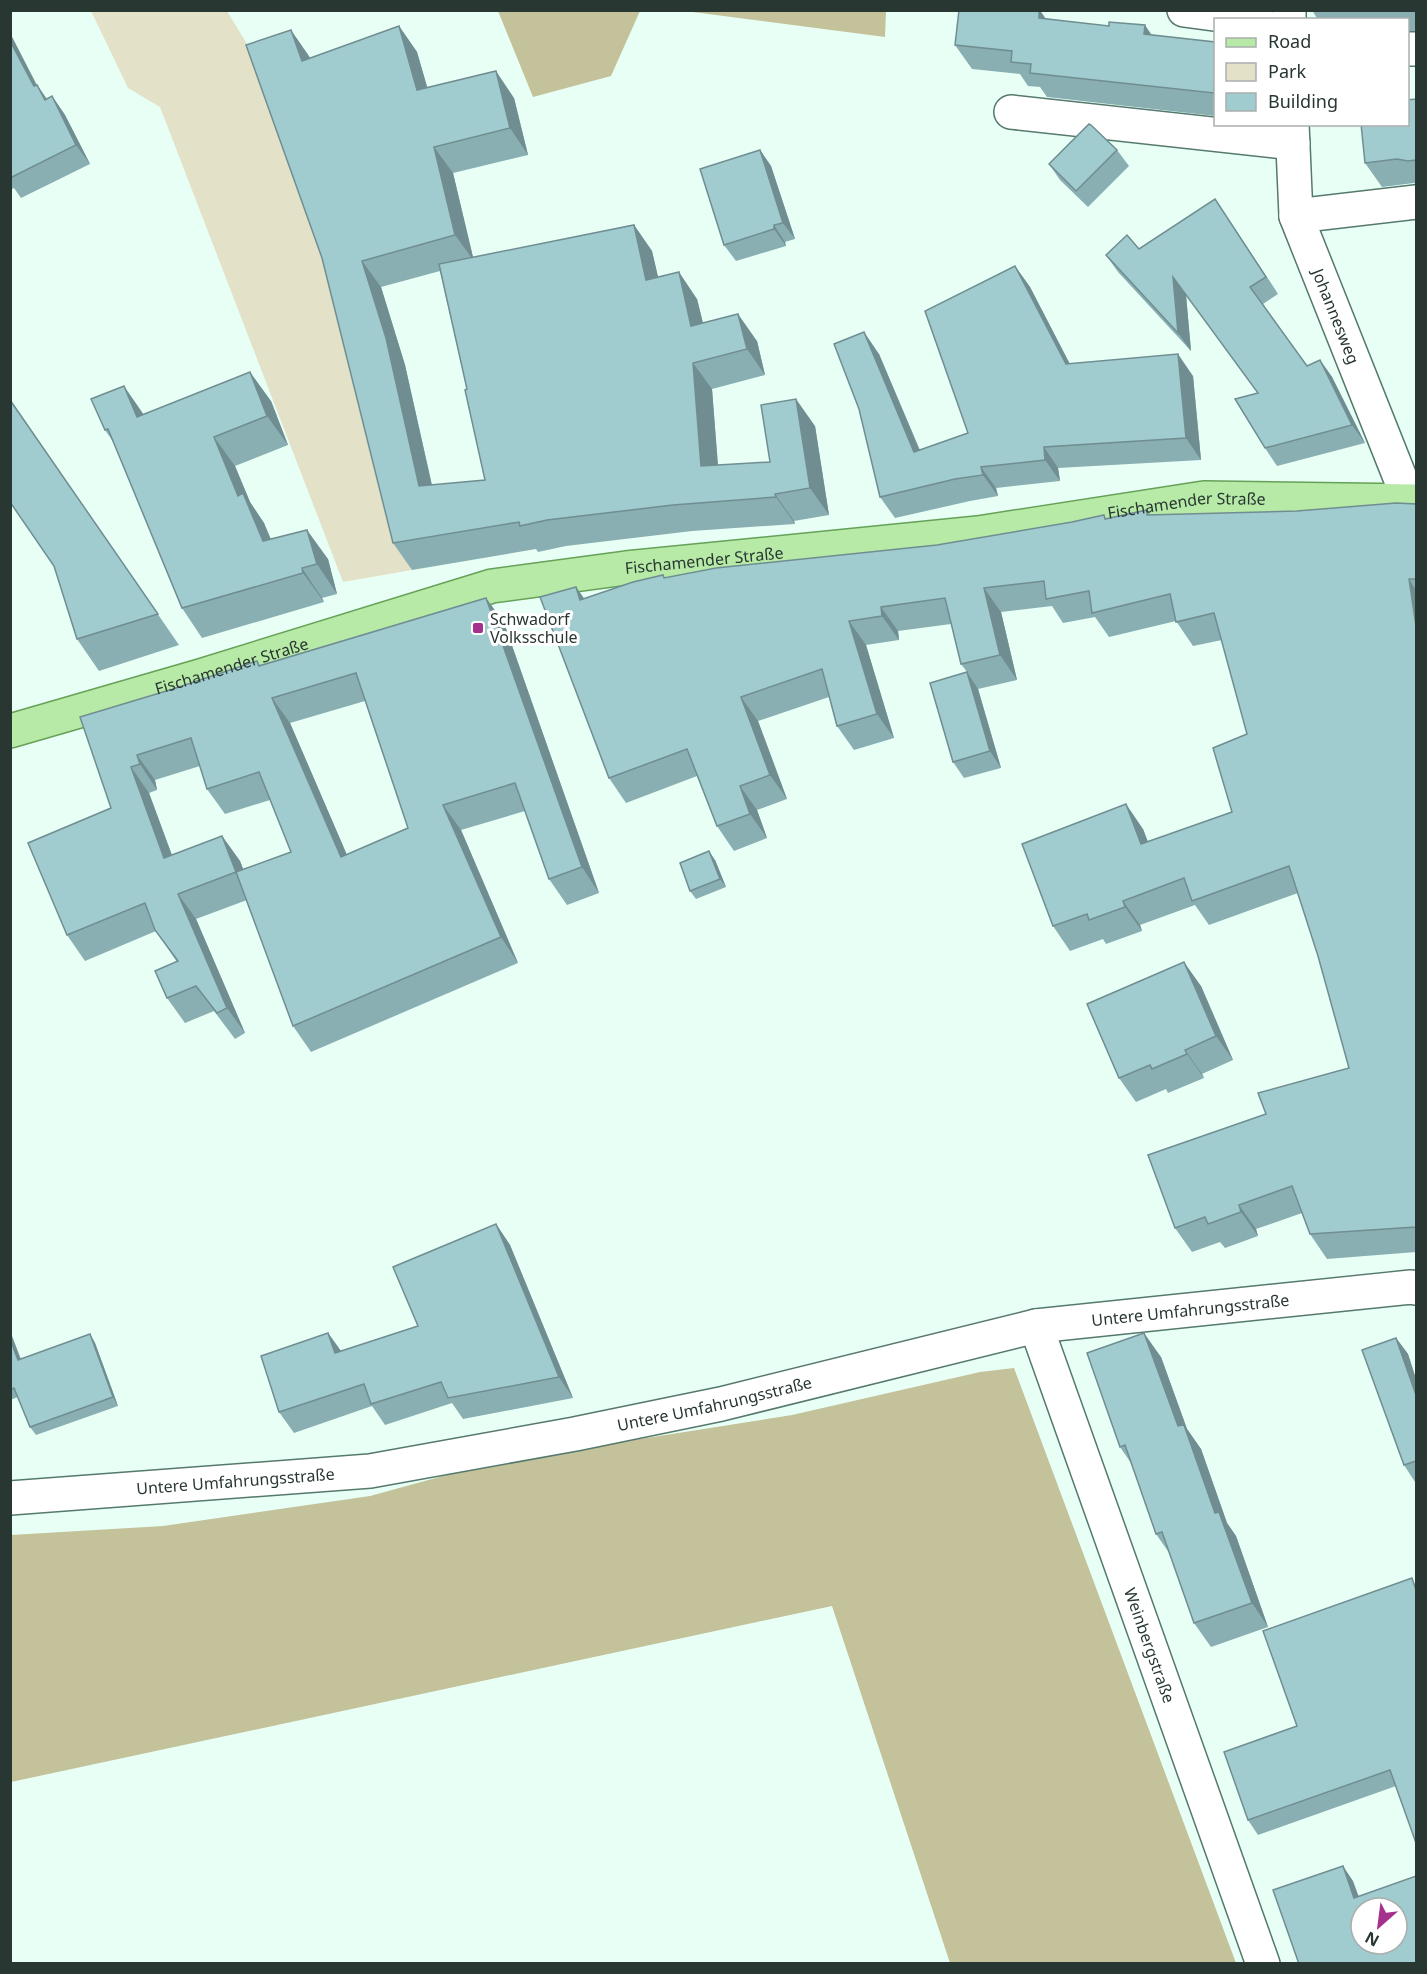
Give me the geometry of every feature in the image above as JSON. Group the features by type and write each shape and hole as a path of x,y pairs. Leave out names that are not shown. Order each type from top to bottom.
{"main road":[{"name":"Fischamender Straße","path":"10,731 200,676 492,586 626,568 978,533 1204,498 1412,500"}],"street":[{"path":"1184,10 1243,18"},
{"path":"1011,112 1293,134"},
{"name":"Johannesweg","path":"1293,134 1296,216 1412,500"},
{"path":"1296,216 1416,202"},
{"name":"Untere Umfahrungsstraße","path":"10,1498 370,1471 575,1434 721,1404 1036,1326 1416,1288"},
{"name":"Weinbergstraße","path":"1036,1326 1263,1964"}],"green space":[{"path":"91,11 227,11 264,72 341,284 412,570 343,582 160,107 128,88"},
{"path":"498,11 640,11 611,76 533,97"},
{"path":"685,11 886,11 885,37"},
{"path":"1014,1368 1236,1963 950,1963 832,1606 11,1782 11,1535 163,1526 370,1496 494,1462 792,1415 980,1372"}],"building":[{"path":"959,10 1039,10 1039,18 1109,26 1109,22 1145,25 1144,34 1214,42 1214,93 1030,73 1031,64 1011,62 1012,51 955,45"},
{"path":"399,26 417,90 496,71 510,128 434,147 455,235 362,261 386,338 419,486 485,480 439,264 634,225 646,280 679,272 691,326 738,314 747,349 693,363 701,466 770,462 761,405 796,399 810,488 775,494 776,497 673,505 547,520 520,526 519,522 393,543 322,258 246,45 291,30 302,61"},
{"path":"10,41 34,86 37,85 45,100 52,96 76,145 10,178"},
{"path":"1416,99 1416,160 1397,159 1365,163 1361,126 1409,126 1409,100"},
{"path":"1089,124 1117,150 1076,191 1049,164"},
{"path":"760,150 783,223 774,225 774,229 724,245 700,169"},
{"path":"1215,199 1266,277 1250,287 1307,366 1320,360 1352,425 1265,448 1235,399 1258,393 1173,277 1178,333 1106,255 1127,235 1139,249"},
{"path":"1015,266 1066,364 1178,354 1186,438 1044,447 1045,460 981,467 983,475 955,479 880,497 859,409 834,344 864,332 914,452 968,433 925,311"},
{"path":"250,372 267,416 214,437 238,496 243,493 263,541 307,530 317,564 302,568 303,573 182,608 108,429 105,430 91,399 124,386 137,417"},
{"path":"10,400 158,614 77,639 54,566 10,502"},
{"path":"1396,503 1416,504 1416,579 1409,579 1416,626 1416,1227 1310,1234 1292,1186 1239,1205 1241,1212 1208,1224 1205,1217 1175,1228 1148,1155 1266,1114 1258,1093 1349,1068 1318,956 1289,866 1192,901 1184,878 1123,901 1125,907 1089,920 1087,914 1053,926 1022,844 1126,804 1141,844 1232,812 1213,748 1247,734 1214,613 1176,622 1170,594 1092,613 1089,591 1046,599 1044,581 984,588 1000,655 961,664 945,598 881,607 882,616 849,621 877,714 837,726 822,669 741,697 770,775 740,786 750,814 717,826 687,749 609,778 540,597 576,587 580,600 633,582 663,575 664,578 716,568 937,545 1104,515 1105,519 1147,510 1147,515 1297,511"},
{"path":"486,598 582,867 549,879 515,783 443,805 501,937 293,1026 236,872 178,894 227,1008 217,1013 196,986 167,998 155,971 178,961 155,930 145,903 67,935 28,843 111,808 80,717 257,661 259,666","holes":["356,673 408,828 341,857 272,698","191,738 207,789 259,772 291,852 236,872 222,836 164,858 131,767 140,764 137,755"]},
{"path":"967,672 990,751 953,762 930,683"},
{"path":"709,851 720,879 690,891 680,863"},
{"path":"1184,962 1216,1036 1185,1050 1187,1054 1152,1069 1150,1065 1119,1078 1087,1004"},
{"path":"496,1224 559,1377 448,1398 441,1382 371,1404 364,1384 279,1412 261,1356 328,1333 335,1353 418,1326 393,1267"},
{"path":"1144,1333 1178,1426 1184,1425 1215,1513 1219,1512 1252,1603 1194,1623 1162,1532 1156,1534 1125,1445 1120,1447 1087,1353"},
{"path":"90,1334 113,1397 30,1427 14,1388 10,1390 10,1339 18,1360"},
{"path":"1396,1338 1416,1395 1416,1461 1404,1465 1362,1350"},
{"path":"1412,1578 1416,1590 1416,1843 1390,1770 1248,1820 1224,1752 1297,1726 1263,1631"},
{"path":"1343,1866 1353,1896 1349,1896 1349,1956 1409,1956 1409,1896 1360,1896 1416,1876 1416,1964 1299,1964 1273,1890"}],"place":[{"name":"Schwadorf Volksschule","path":"478,628"}]}
